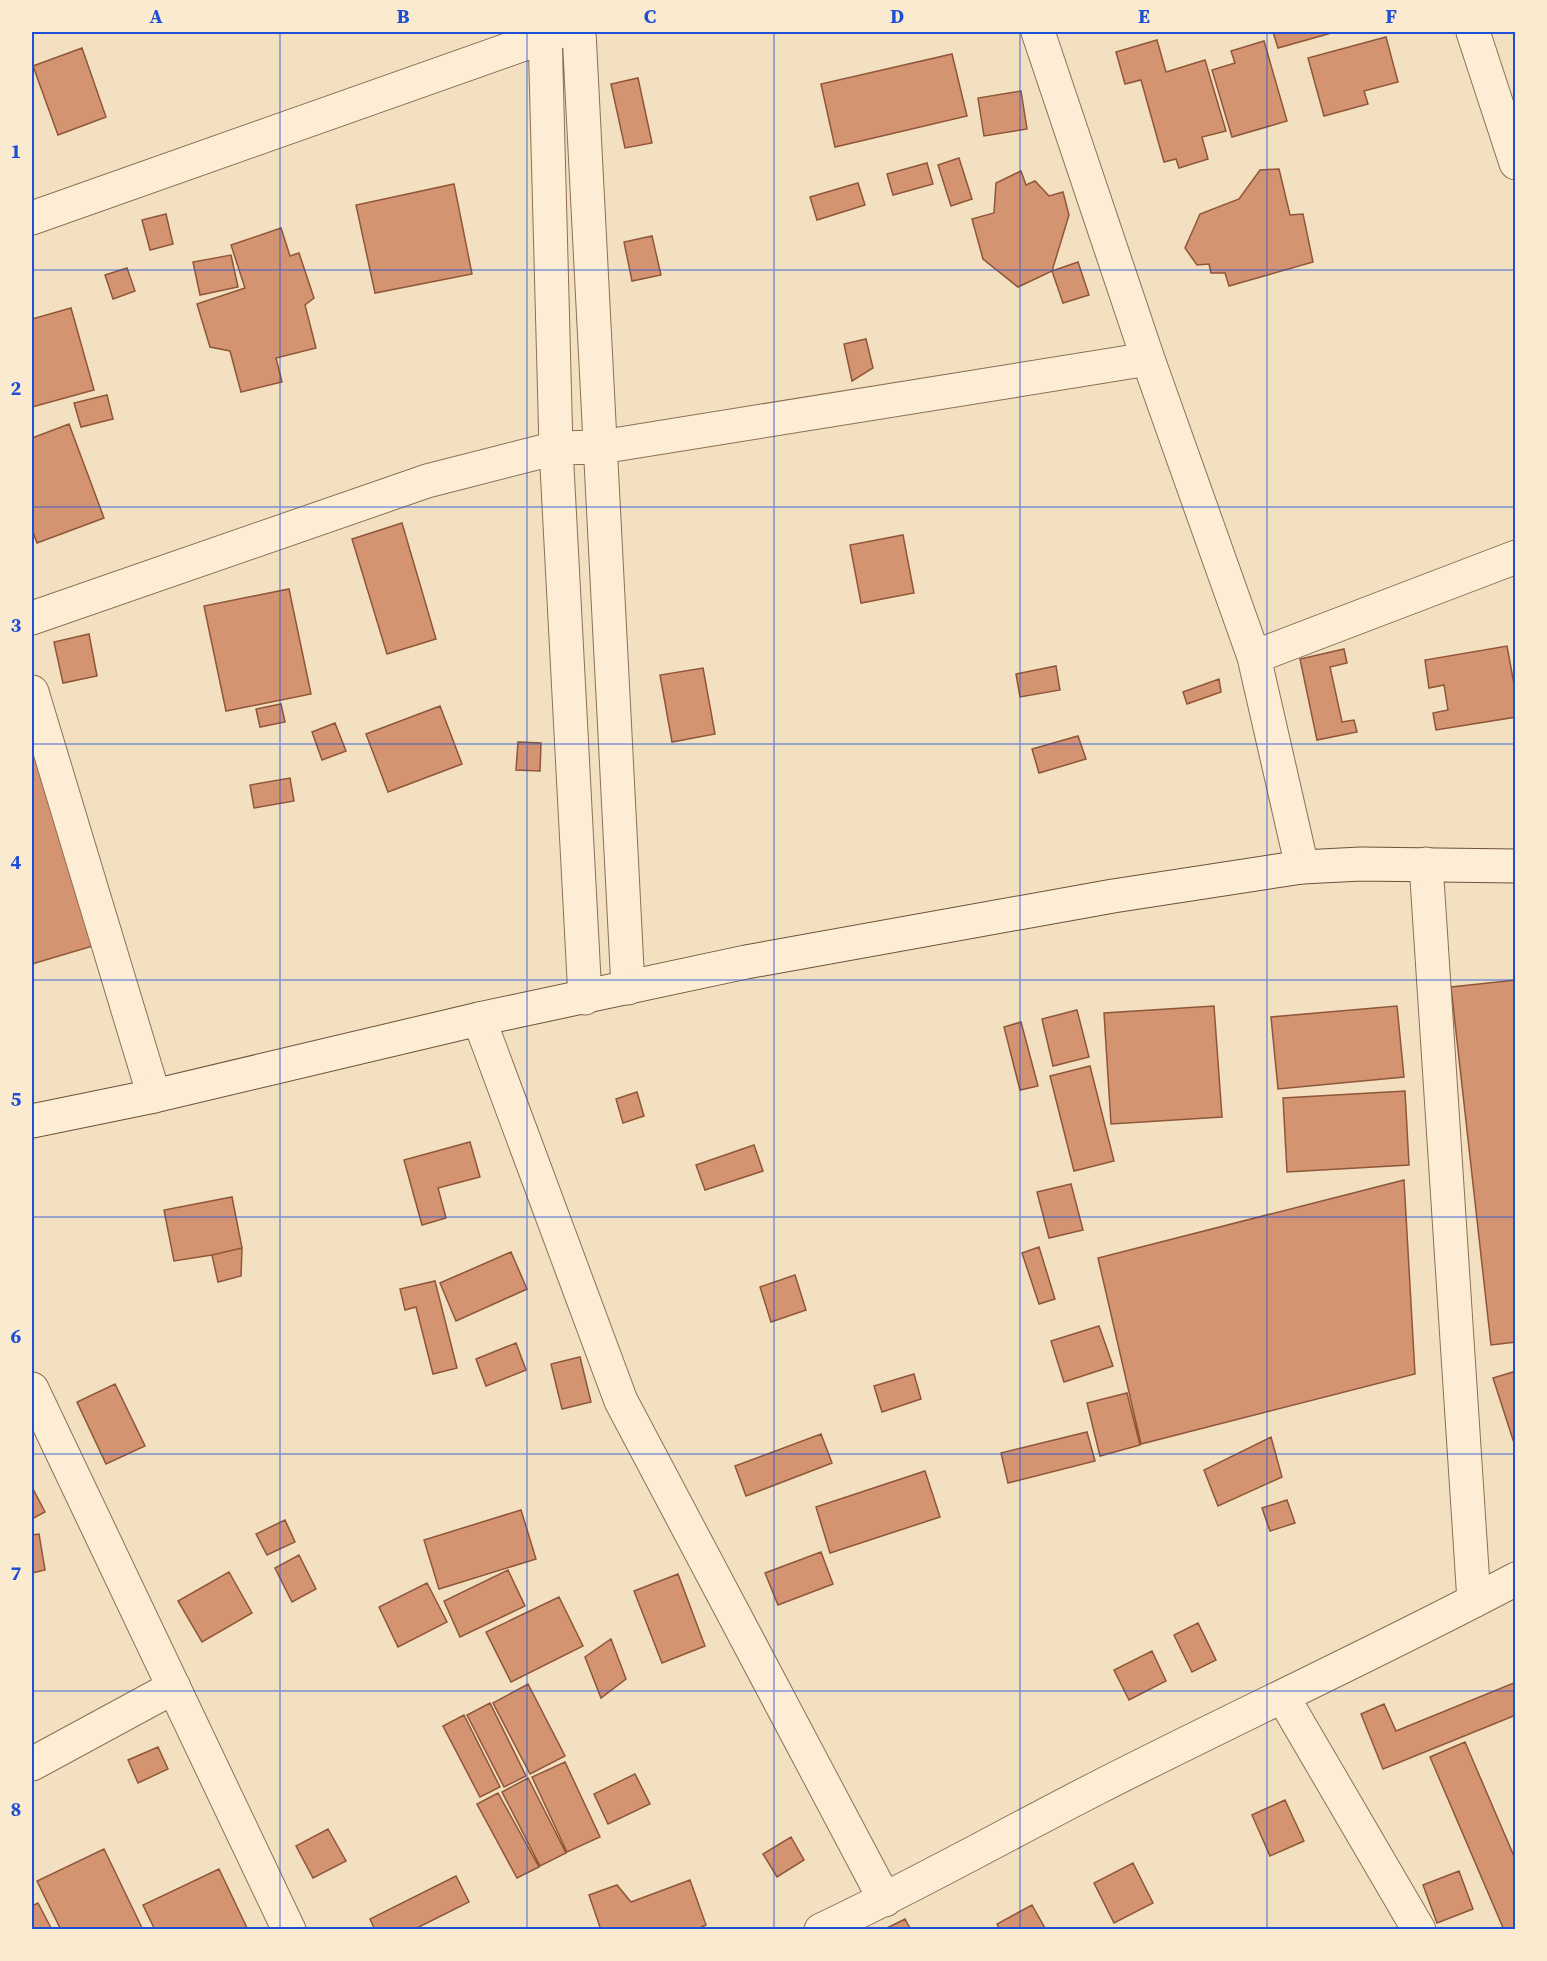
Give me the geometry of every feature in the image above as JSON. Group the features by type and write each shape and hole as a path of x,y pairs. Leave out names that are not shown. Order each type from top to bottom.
{"street":[{"path":"579,32 628,988"},
{"path":"1038,32 1148,359 1254,657 1302,867"},
{"path":"1473,32 1515,163"},
{"path":"32,218 549,33 556,448 585,998"},
{"path":"32,618 427,481 556,448 601,447 1148,359"},
{"path":"1254,657 1515,557"},
{"path":"32,692 154,1096"},
{"path":"32,1121 154,1096 480,1019 746,962 1113,896 1302,867 1361,864 1515,866"},
{"path":"1426,864 1474,1601"},
{"path":"480,1019 621,1401 885,1900"},
{"path":"32,1389 289,1929"},
{"path":"821,1929 885,1900 1097,1788 1515,1579"},
{"path":"32,1764 174,1687"},
{"path":"1283,1697 1419,1929"}],"building":[{"path":"1273,32 1335,32 1278,48"},
{"path":"1386,37 1398,82 1364,91 1368,104 1324,116 1308,58"},
{"path":"1157,40 1166,72 1205,60 1226,131 1202,137 1208,159 1179,168 1176,159 1164,162 1141,80 1125,84 1116,52"},
{"path":"1264,41 1287,121 1232,137 1212,70 1235,63 1231,51"},
{"path":"82,48 106,117 58,135 33,66"},
{"path":"952,54 967,116 835,147 821,84"},
{"path":"638,78 652,143 625,148 611,84"},
{"path":"1021,91 1027,129 984,136 978,98"},
{"path":"959,158 972,199 951,206 938,165"},
{"path":"927,163 933,184 893,195 887,174"},
{"path":"1279,169 1290,215 1303,214 1313,262 1229,286 1225,273 1211,273 1209,264 1197,265 1185,248 1200,214 1239,199 1260,170"},
{"path":"1021,171 1026,185 1035,181 1049,196 1063,192 1069,215 1052,271 1018,287 983,259 972,219 994,213 996,183"},
{"path":"858,183 865,205 817,220 810,197"},
{"path":"454,184 472,274 375,293 356,205"},
{"path":"166,214 173,244 150,250 142,220"},
{"path":"281,228 290,256 299,253 314,298 305,305 316,348 276,358 282,382 241,392 230,351 210,347 197,304 245,288 231,245"},
{"path":"652,236 661,275 632,281 624,242"},
{"path":"231,255 238,287 200,295 193,262"},
{"path":"1078,262 1089,295 1063,303 1052,271"},
{"path":"127,268 135,291 113,299 105,275"},
{"path":"71,308 94,390 32,407 32,319"},
{"path":"866,339 873,368 852,381 844,344"},
{"path":"107,395 113,419 81,427 74,403"},
{"path":"69,424 104,518 37,543 32,529 32,438"},
{"path":"402,523 436,639 387,654 352,539"},
{"path":"903,535 914,593 861,603 850,545"},
{"path":"289,589 311,694 226,711 204,606"},
{"path":"89,634 97,676 63,683 54,642"},
{"path":"1507,646 1516,695 1516,717 1436,730 1433,713 1448,710 1444,685 1429,688 1425,660"},
{"path":"1344,649 1347,663 1330,667 1342,722 1354,720 1357,732 1317,740 1300,659"},
{"path":"1056,666 1060,690 1020,697 1016,674"},
{"path":"703,668 715,734 672,742 660,675"},
{"path":"1219,679 1221,692 1187,704 1183,692"},
{"path":"281,704 285,722 260,727 256,709"},
{"path":"440,706 462,764 388,792 366,734"},
{"path":"335,723 346,751 322,760 312,732"},
{"path":"32,730 96,945 32,964"},
{"path":"1078,736 1086,759 1039,773 1032,749"},
{"path":"518,742 541,743 540,771 516,770"},
{"path":"290,778 294,801 254,808 250,785"},
{"path":"1516,980 1516,1342 1491,1345 1451,987"},
{"path":"1214,1006 1222,1117 1111,1124 1104,1013"},
{"path":"1397,1006 1404,1077 1278,1089 1271,1017"},
{"path":"1077,1010 1089,1057 1053,1066 1042,1019"},
{"path":"1021,1022 1038,1086 1020,1090 1004,1027"},
{"path":"1090,1066 1114,1161 1074,1171 1050,1076"},
{"path":"1405,1091 1409,1165 1287,1172 1283,1098"},
{"path":"637,1092 644,1116 623,1123 616,1099"},
{"path":"470,1142 480,1177 438,1188 446,1218 422,1225 404,1160"},
{"path":"754,1145 763,1171 705,1190 696,1165"},
{"path":"1404,1180 1415,1374 1141,1444 1098,1258"},
{"path":"1071,1184 1083,1230 1049,1238 1037,1192"},
{"path":"232,1197 242,1248 174,1261 164,1210"},
{"path":"1039,1247 1055,1299 1039,1304 1022,1253"},
{"path":"242,1248 241,1276 218,1282 212,1255"},
{"path":"511,1252 527,1289 456,1321 440,1283"},
{"path":"795,1275 806,1310 771,1322 760,1287"},
{"path":"435,1281 457,1368 433,1374 416,1307 405,1310 400,1289"},
{"path":"1099,1326 1113,1366 1064,1382 1051,1341"},
{"path":"516,1343 526,1370 486,1386 476,1359"},
{"path":"580,1357 591,1402 562,1409 551,1364"},
{"path":"1516,1371 1516,1449 1493,1378"},
{"path":"914,1374 921,1399 882,1412 874,1386"},
{"path":"115,1384 145,1446 106,1464 77,1402"},
{"path":"1127,1393 1140,1445 1100,1456 1087,1403"},
{"path":"1087,1432 1095,1461 1008,1483 1001,1453"},
{"path":"821,1434 832,1463 746,1496 735,1466"},
{"path":"1271,1437 1282,1477 1218,1506 1204,1470"},
{"path":"925,1471 940,1517 830,1553 816,1507"},
{"path":"32,1487 45,1512 32,1519"},
{"path":"1287,1500 1295,1523 1270,1531 1262,1508"},
{"path":"521,1510 536,1559 439,1589 424,1540"},
{"path":"285,1520 295,1542 267,1555 256,1534"},
{"path":"39,1534 45,1570 32,1573 32,1535"},
{"path":"821,1552 833,1584 778,1605 765,1573"},
{"path":"299,1555 316,1589 292,1602 275,1568"},
{"path":"508,1570 525,1606 460,1637 444,1601"},
{"path":"229,1572 252,1613 202,1642 178,1601"},
{"path":"678,1574 705,1646 662,1663 634,1591"},
{"path":"427,1583 447,1622 398,1647 379,1607"},
{"path":"559,1597 583,1646 511,1682 486,1632"},
{"path":"1198,1623 1216,1660 1192,1672 1174,1635"},
{"path":"611,1639 626,1679 601,1698 585,1657"},
{"path":"1152,1651 1166,1681 1129,1700 1114,1670"},
{"path":"1516,1682 1516,1715 1383,1769 1361,1714 1384,1704 1396,1731"},
{"path":"528,1684 565,1756 530,1774 493,1703"},
{"path":"490,1703 526,1776 504,1787 467,1715"},
{"path":"464,1715 500,1787 480,1797 443,1726"},
{"path":"1465,1742 1516,1861 1516,1927 1509,1930 1504,1930 1430,1757"},
{"path":"158,1747 168,1769 138,1783 128,1760"},
{"path":"565,1762 600,1837 567,1852 532,1777"},
{"path":"635,1774 650,1804 608,1824 594,1794"},
{"path":"528,1778 566,1853 540,1866 502,1792"},
{"path":"498,1793 539,1867 517,1878 477,1804"},
{"path":"1285,1800 1304,1841 1270,1856 1252,1815"},
{"path":"328,1829 346,1861 313,1878 296,1846"},
{"path":"791,1837 804,1860 777,1877 763,1854"},
{"path":"104,1849 143,1930 61,1930 37,1881"},
{"path":"1133,1863 1153,1903 1114,1923 1094,1883"},
{"path":"219,1869 248,1930 155,1930 143,1905"},
{"path":"1459,1871 1473,1909 1437,1923 1423,1885"},
{"path":"456,1876 469,1902 413,1930 375,1930 370,1919"},
{"path":"690,1880 706,1925 695,1930 601,1930 589,1895 617,1885 631,1902"},
{"path":"38,1903 52,1930 32,1930 32,1906"},
{"path":"1032,1905 1046,1930 1000,1930 997,1924"},
{"path":"905,1919 911,1930 883,1930"}]}
